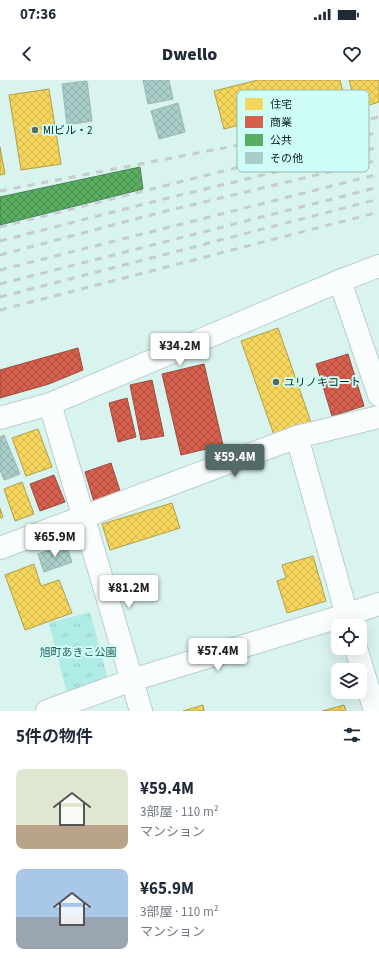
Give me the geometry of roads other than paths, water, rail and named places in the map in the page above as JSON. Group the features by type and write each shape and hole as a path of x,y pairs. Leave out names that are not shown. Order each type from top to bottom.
{"street":[{"path":"0,418 50,404 340,281 379,266"},
{"path":"340,281 379,395"},
{"path":"50,404 141,711"},
{"path":"0,548 297,437 379,417"},
{"path":"297,437 347,619"},
{"path":"352,619 379,604"},
{"path":"47,711 132,680 331,626"},
{"path":"358,655 374,711"}],"railway":[{"path":"369,119 379,117"},
{"path":"369,135 379,132"},
{"path":"0,191 237,145"},
{"path":"369,149 379,147"},
{"path":"369,162 379,160"},
{"path":"0,227 237,168"},
{"path":"0,241 276,172"},
{"path":"0,255 162,212 329,172"},
{"path":"0,270 379,174"},
{"path":"0,284 379,187"},
{"path":"0,297 379,199"},
{"path":"0,310 379,212"}],"place":[{"name":"MIビル・2","path":"35,130"},
{"name":"ユリノキコート","path":"276,382"}],"park label":[{"name":"旭町あきこ公園","path":"78,652"}]}
